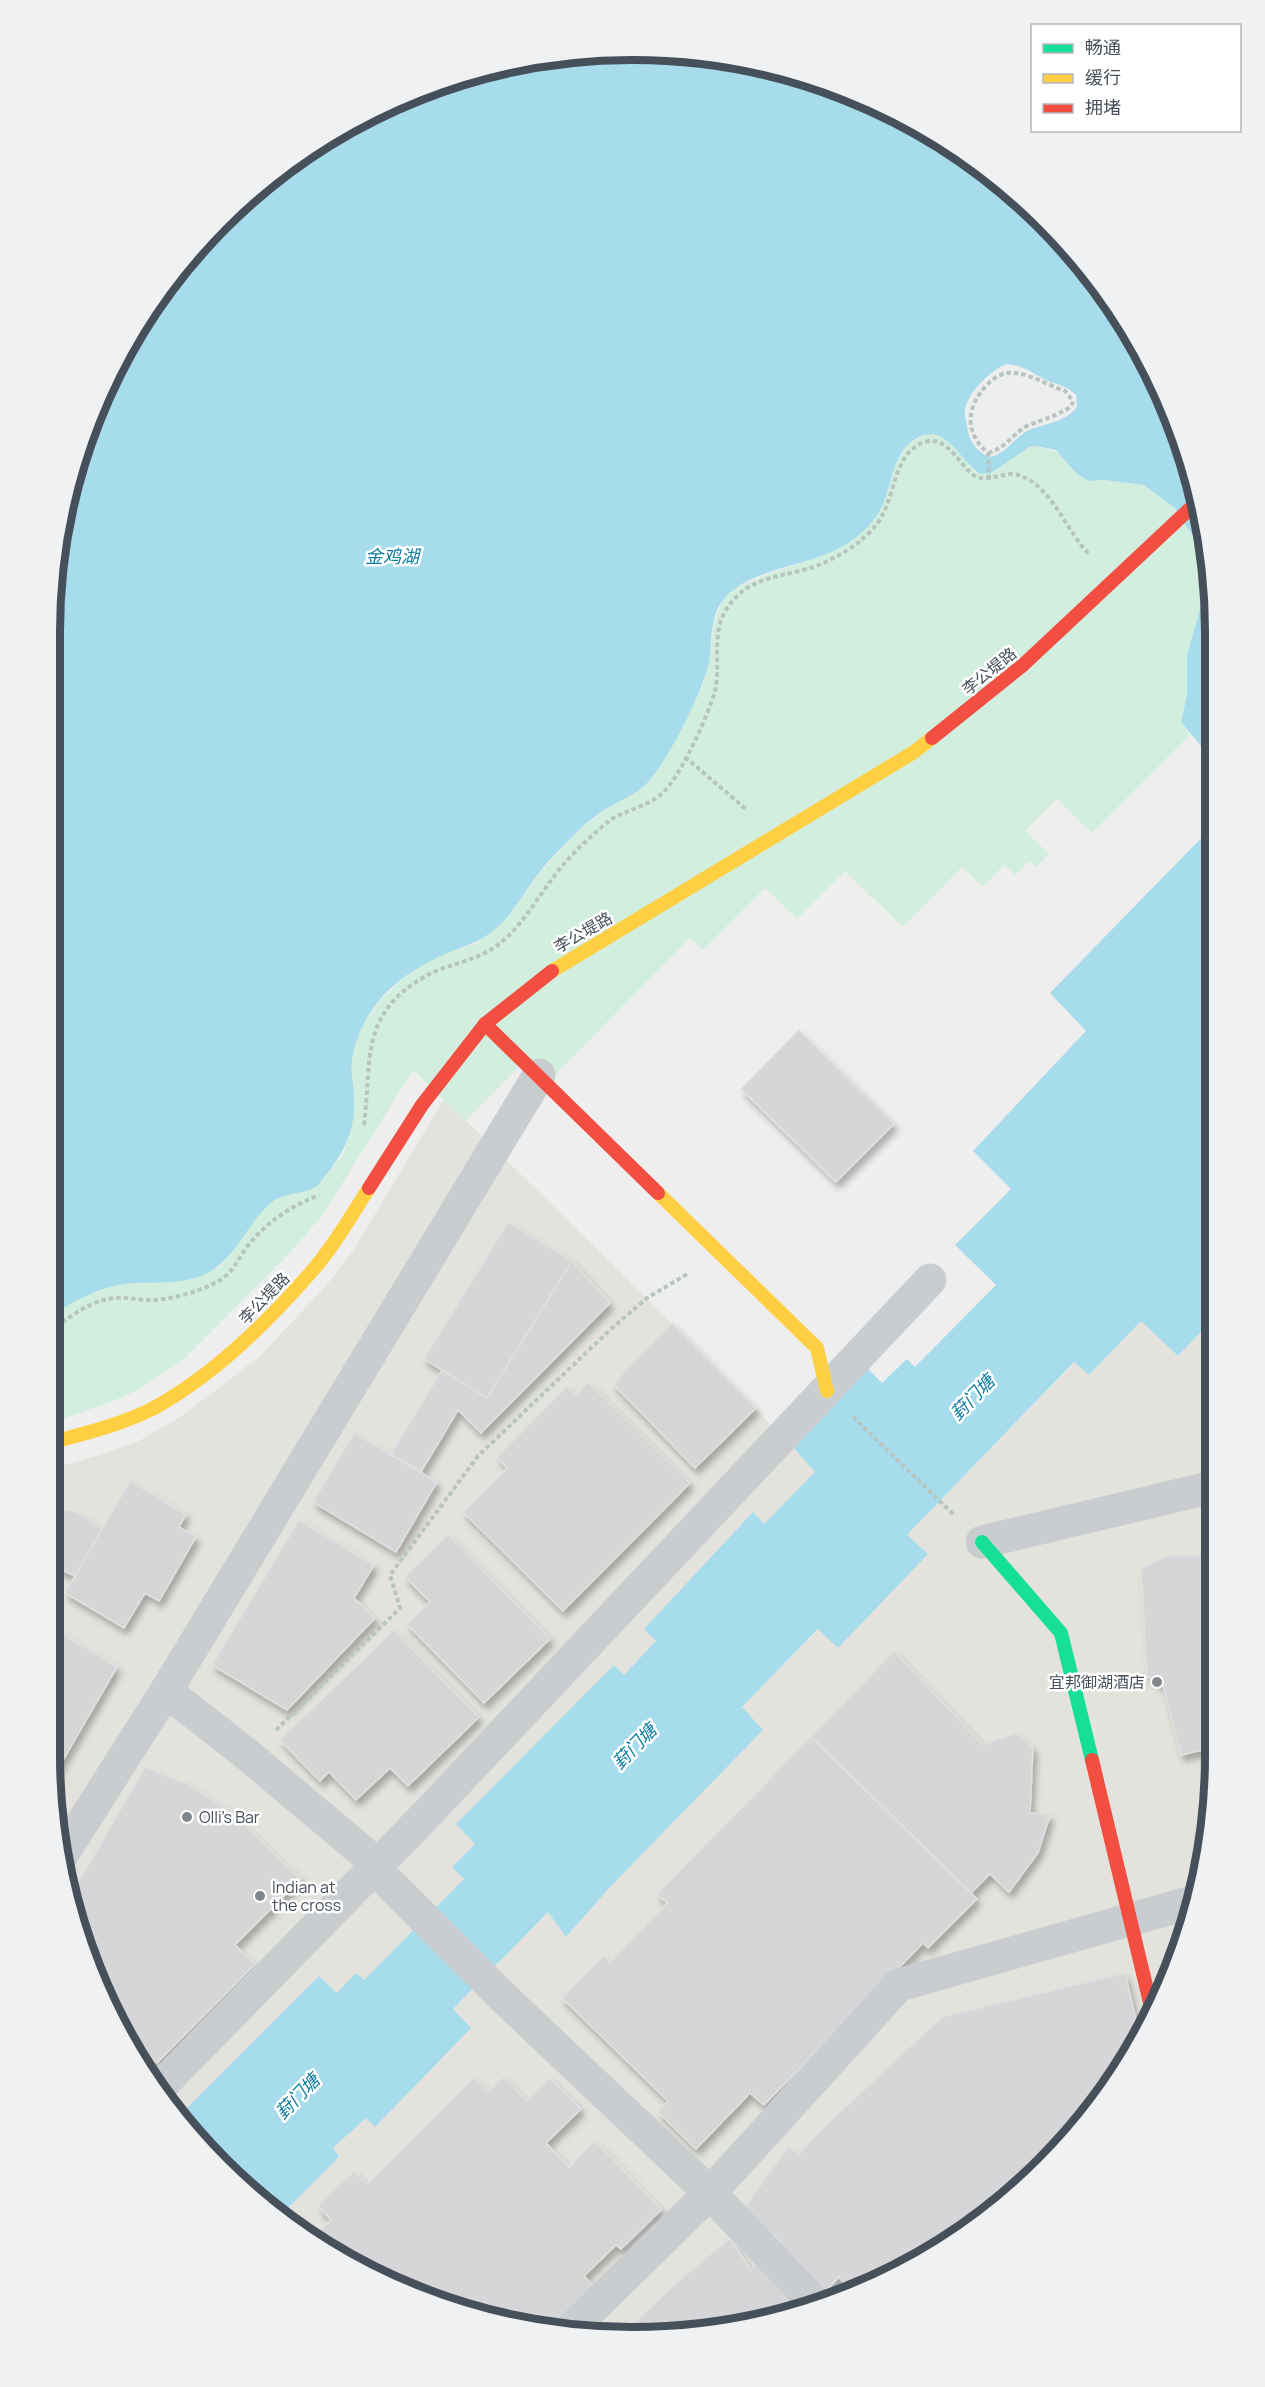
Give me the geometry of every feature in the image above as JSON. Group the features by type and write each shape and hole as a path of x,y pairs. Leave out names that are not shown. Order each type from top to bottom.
{"street":[{"name":"李公堤路","path":"60,1440 108,1427 153,1408 204,1376 236,1350 312,1271 334,1242 422,1105 485,1024 562,963 669,902 914,752 1023,665 1191,508"},
{"path":"485,1024 817,1348 827,1391"},
{"path":"68,1846 166,1691 539,1075"},
{"path":"164,2083 328,1915 383,1873 424,1817 930,1280"},
{"path":"1150,1999 1061,1633 982,1542 1205,1488"},
{"path":"166,1691 249,1756 383,1873 506,2000 710,2193 811,2299"},
{"path":"576,2324 710,2193 899,1985 1185,1904"}],"path":[{"path":"988,454 1000,450 1027,427 1055,417 1071,406 1070,396 1024,375 1009,372 991,381 975,399 970,411 972,429 978,445 988,454 989,477"},
{"path":"363,1130 374,1031 390,1002 425,976 494,947 534,908 555,875 581,845 610,820 650,804 668,788 686,757 715,690 719,632 723,613 746,587 809,568 852,548 866,536 882,516 905,458 914,447 926,441 938,441 948,448 973,475 989,477 1015,474 1025,477 1043,491 1086,552 1116,579"},
{"path":"686,757 777,836"},
{"path":"60,1324 84,1308 113,1298 154,1300 197,1291 217,1283 231,1273 246,1248 270,1221 295,1204 322,1194"},
{"path":"249,1756 400,1608 390,1575 478,1456 611,1329 647,1298 722,1254"},
{"path":"827,1391 982,1542"}],"shaded area":[{"path":"444,1099 647,1298 816,1471 764,1525 753,1512 645,1629 657,1641 624,1676 615,1666 456,1824 475,1844 452,1866 464,1879 363,1981 337,1993 319,1976 184,2111 156,2073 119,2008 90,1939 71,1866 61,1792 60,1466 139,1441 183,1415 258,1358 325,1287 353,1251"},
{"path":"1141,1321 1178,1356 1205,1327 1205,1754 1204,1792 1194,1866 1175,1939 1146,2008 1128,2041 1109,2073 1087,2103 1063,2132 1010,2185 951,2231 886,2268 852,2283 817,2297 744,2316 670,2326 595,2326 558,2322 521,2316 448,2297 379,2268 314,2231 286,2210 339,2157 332,2149 366,2118 375,2126 470,2027 452,2010 548,1912 567,1936 611,1886 762,1730 742,1707 819,1629 838,1648 927,1554 907,1535 1075,1362 1089,1375"}],"green space":[{"path":"928,434 943,438 961,454 976,473 991,473 1024,449 1037,446 1060,453 1089,481 1104,480 1144,485 1175,508 1197,543 1204,595 1187,655 1187,695 1181,722 1190,735 1092,833 1057,799 1025,831 1049,854 1036,867 1029,861 1015,875 1004,865 983,887 962,867 903,927 845,871 797,919 765,888 703,950 690,938 547,1083 524,1061 465,1121 413,1070 323,1214 291,1252 184,1359 140,1389 60,1420 60,1310 71,1302 96,1290 131,1283 167,1282 220,1267 256,1217 274,1199 317,1186 343,1155 352,1125 355,1101 351,1065 360,1029 379,1001 405,977 429,961 477,943 495,929 511,913 538,875 575,834 603,811 644,786 669,750 703,684 709,662 714,622 722,602 735,588 852,541 879,513 897,460 909,443"}],"water":[{"name":"金鸡湖","path":"595,61 670,61 707,65 744,71 817,90 886,119 919,137 951,156 1010,202 1063,255 1087,284 1109,314 1146,379 1175,448 1194,521 1198,547 1175,508 1144,485 1104,480 1089,481 1077,474 1056,450 1037,446 1029,447 991,473 980,474 953,446 938,436 929,434 910,442 895,466 880,510 861,534 836,550 744,583 730,593 719,606 713,626 709,662 699,691 672,747 662,764 643,787 602,812 577,832 544,867 497,927 472,944 442,955 411,972 377,1003 364,1024 353,1053 351,1070 354,1108 348,1139 339,1157 318,1185 306,1191 281,1197 271,1203 229,1255 210,1272 183,1281 134,1283 111,1287 60,1311 60,632 65,558 71,521 90,448 119,379 156,314 202,255 255,202 284,178 314,156 379,119 448,90 484,80 521,71","holes":["1006,364 1017,366 1068,389 1076,395 1077,407 1060,420 1027,431 999,454 989,457 978,450 971,440 965,415 967,402 987,377 1000,367"]},
{"name":"金鸡湖","path":"1204,595 1205,751 1181,722 1187,695 1187,655"},
{"name":"葑门塘","path":"1205,834 1205,1327 1178,1356 1141,1321 1089,1375 1074,1362 907,1535 928,1554 838,1648 818,1629 742,1707 763,1730 611,1886 566,1937 548,1912 453,2009 471,2028 375,2127 366,2118 333,2148 339,2157 286,2210 228,2159 184,2111 319,1976 337,1993 356,1973 364,1980 464,1879 452,1867 475,1844 456,1824 614,1665 624,1675 656,1641 644,1629 753,1512 764,1524 815,1472 792,1446 866,1367 882,1383 907,1359 915,1367 996,1285 955,1245 1011,1189 973,1151 1086,1031 1050,993"}],"building":[{"path":"799,1030 894,1124 836,1182 741,1089"},
{"path":"508,1222 572,1261 487,1398 424,1359"},
{"path":"572,1261 610,1303 481,1433 458,1410 421,1472 391,1454 442,1370 487,1398"},
{"path":"672,1323 756,1408 695,1468 613,1384"},
{"path":"588,1382 690,1483 563,1611 463,1512 507,1468 497,1457 567,1386 576,1395"},
{"path":"354,1433 437,1482 396,1552 313,1502"},
{"path":"130,1481 186,1514 179,1527 196,1537 159,1601 145,1593 124,1628 65,1593"},
{"path":"70,1510 84,1516 102,1529 75,1576 60,1570 60,1512"},
{"path":"299,1520 374,1565 354,1598 375,1618 287,1710 212,1665"},
{"path":"448,1534 550,1639 484,1703 407,1624 430,1602 405,1577"},
{"path":"1167,1556 1205,1556 1205,1761 1202,1750 1181,1755 1163,1685 1147,1676 1141,1568"},
{"path":"394,1630 479,1717 408,1786 390,1768 356,1800 329,1772 320,1781 280,1740"},
{"path":"60,1632 117,1667 60,1765"},
{"path":"894,1651 983,1745 1016,1733 1033,1747 1030,1813 1050,1815 1038,1853 1009,1892 990,1874 971,1893 811,1737"},
{"path":"811,1737 977,1899 928,1948 923,1943 764,2105 750,2093 696,2149 658,2112 668,2101 562,1998 603,1956 610,1962 667,1903 657,1894"},
{"path":"145,1767 187,1784 230,1811 301,1879 235,1945 255,1964 157,2063 144,2052 119,2008 90,1939 76,1887"},
{"path":"1125,1973 1137,2025 1109,2073 1063,2132 1010,2185 951,2231 886,2268 852,2283 846,2285 839,2277 822,2295 817,2297 744,2316 707,2322 630,2327 674,2285 730,2238 751,2270 780,2241 742,2211 788,2147 799,2154 823,2128 942,2017"},
{"path":"504,2077 527,2101 550,2078 581,2109 546,2143 569,2167 595,2141 662,2209 621,2249 616,2245 584,2276 593,2285 556,2322 521,2316 448,2297 379,2268 317,2233 331,2220 318,2206 354,2171 367,2184 474,2078 488,2092"}],"traffic: fast":[{"path":"982,1542 1061,1633 1092,1760"}],"traffic: slow":[{"path":"552,971 914,752 932,738"},
{"path":"60,1440 103,1428 154,1408 198,1380 239,1347 312,1271 335,1241 369,1188"},
{"path":"658,1193 817,1348 827,1391"}],"traffic: jam":[{"path":"932,738 1023,665 1191,508"},
{"path":"369,1188 422,1105 485,1024 552,971"},
{"path":"485,1024 658,1193"},
{"path":"1092,1760 1149,2000"}],"place":[{"name":"宜邦御湖酒店","path":"1157,1682"},
{"name":"Olli's Bar","path":"187,1817"},
{"name":"Indian at the cross","path":"260,1896"}]}
